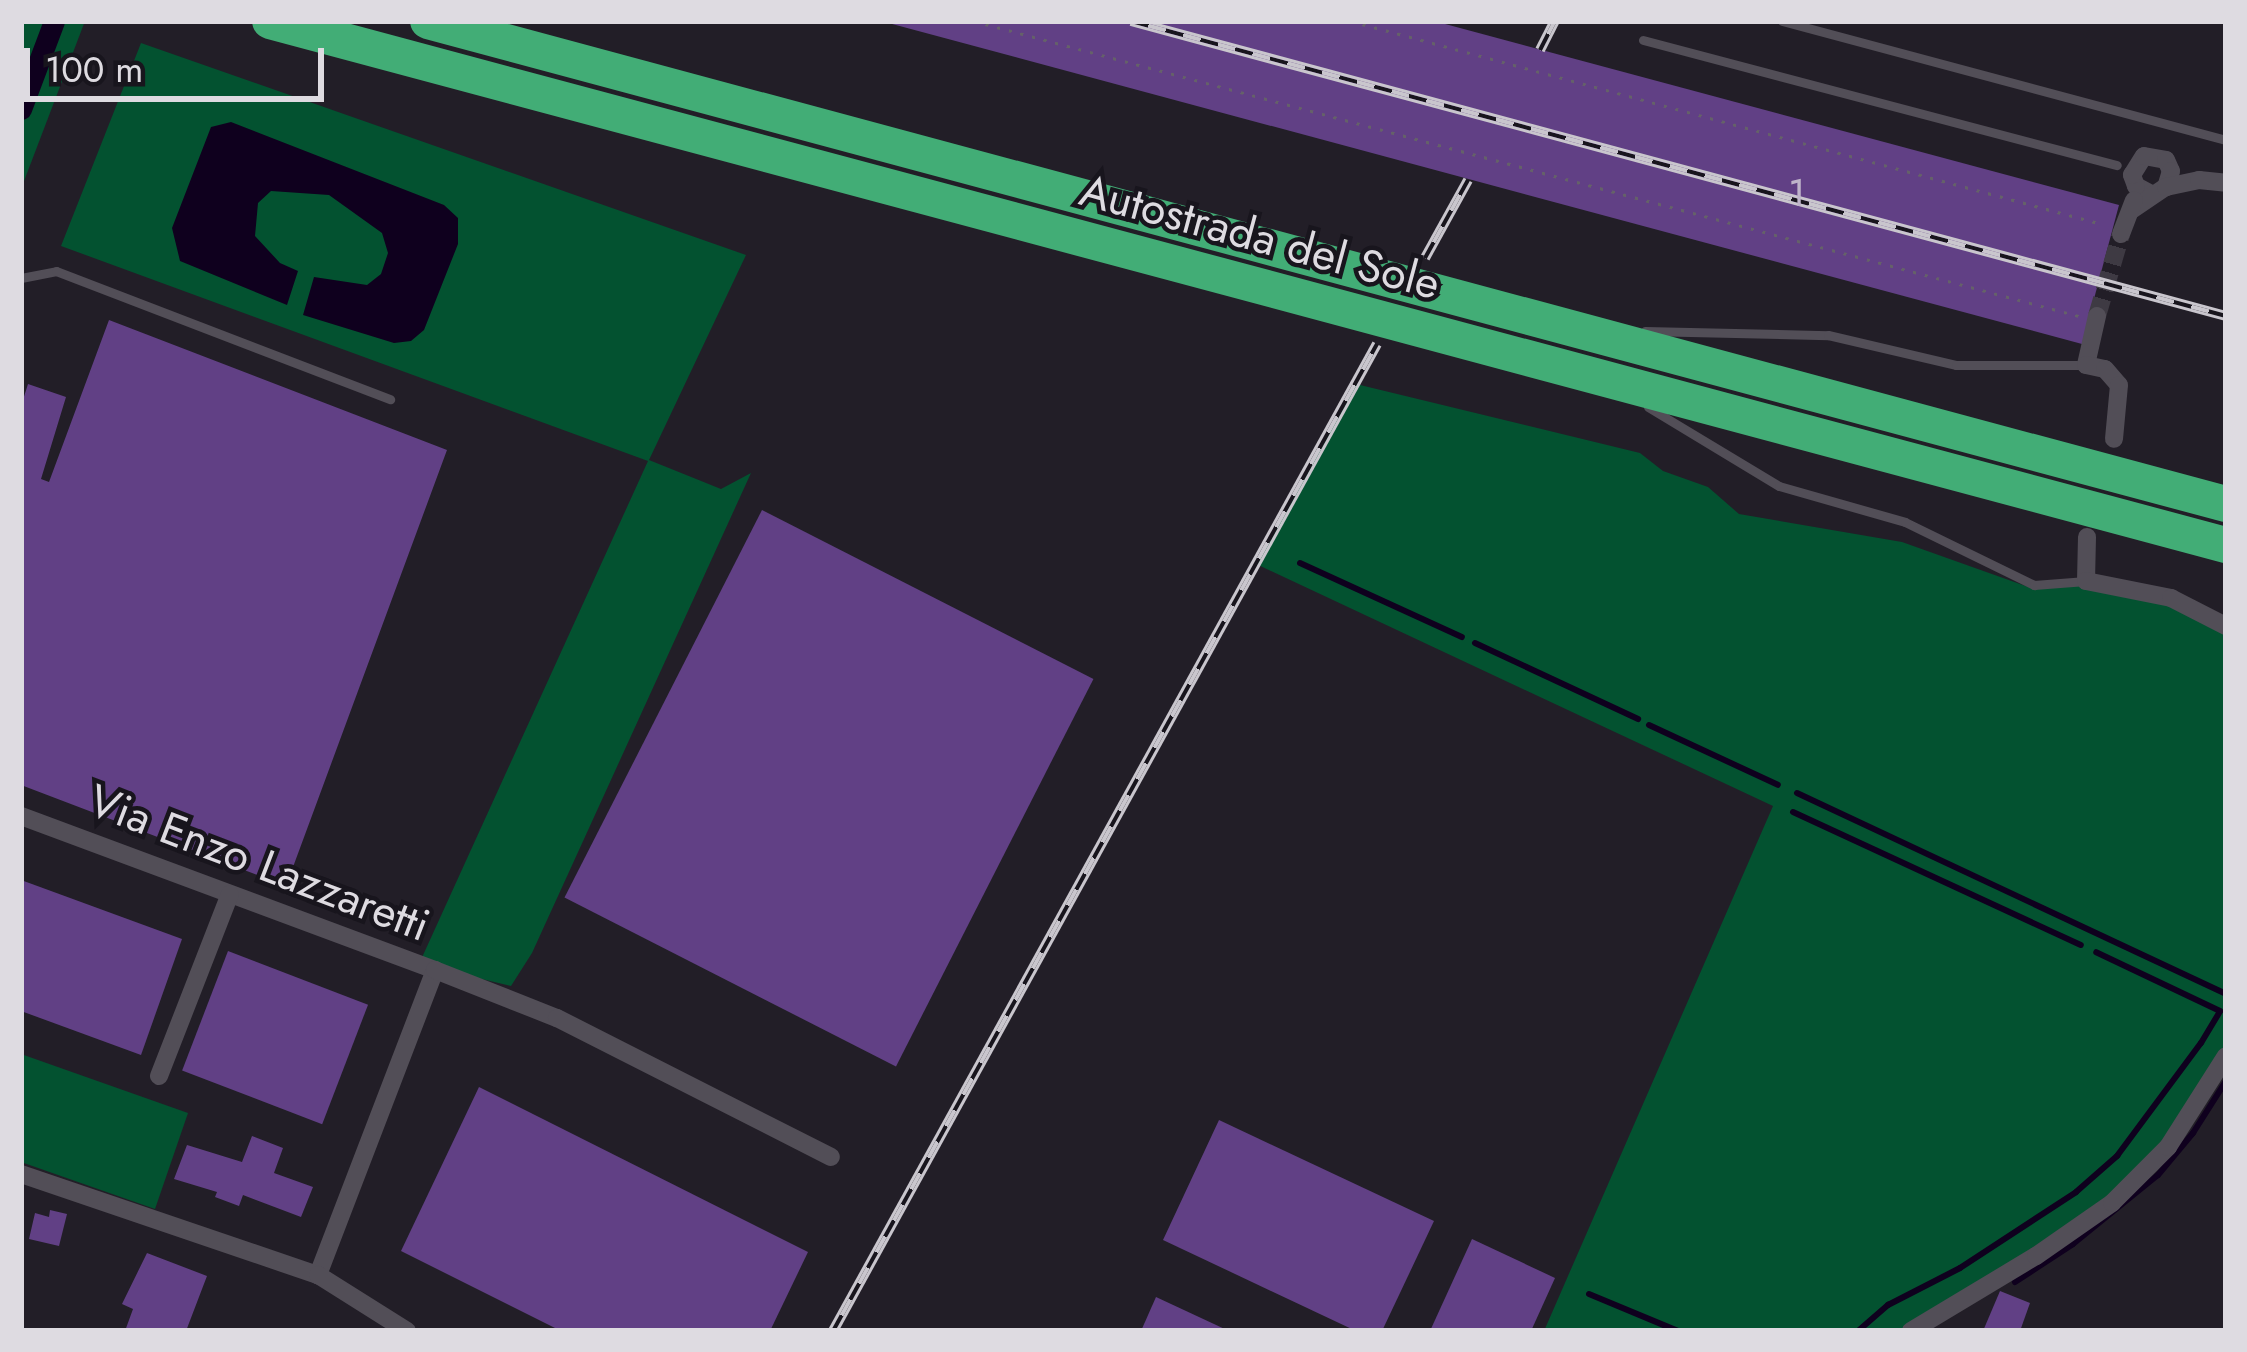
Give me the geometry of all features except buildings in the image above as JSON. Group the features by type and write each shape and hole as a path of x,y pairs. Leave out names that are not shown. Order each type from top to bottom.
{"highway":[{"name":"Autostrada del Sole","path":"269,21 2226,545"},
{"name":"Autostrada del Sole","path":"428,21 2226,504"}],"street":[{"path":"2117,230 2132,209 2140,178 2156,155 2199,180"},
{"path":"2140,178 2169,165"},
{"path":"2140,178 2226,183"},
{"path":"2093,317 2086,365 2104,369 2119,386 2114,439"},
{"path":"2087,537 2086,581 2171,598 2226,626"},
{"name":"Via Enzo Lazzaretti","path":"21,816 435,970 318,1275"},
{"path":"159,1076 230,894"},
{"path":"435,970 557,1018 831,1157"},
{"path":"1911,1331 2036,1256 2112,1203 2168,1148 2226,1056"},
{"path":"21,1174 318,1275 406,1331"}],"lane":[{"path":"1782,21 2226,140"},
{"path":"1643,40 2140,178"},
{"path":"21,278 56,271 390,398"},
{"path":"1568,327 1828,335 1956,364 2086,365"},
{"path":"1604,379 1779,485 1905,522 2034,585 2086,581"}],"path":[{"path":"974,21 2093,317"},
{"path":"1351,21 2117,230"}],"green space":[{"path":"21,21 85,21 21,189"},
{"path":"141,43 746,255 649,460 721,489 751,473 532,953 511,986 419,964 648,461 61,246"},
{"path":"1356,384 1640,453 1663,471 1708,487 1739,514 1902,542 2034,589 2066,584 2171,598 2226,626 2226,1056 2149,1168 1911,1331 1544,1331 1773,806 1256,564"},
{"path":"21,1054 188,1113 155,1209 21,1162"}],"shaded area":[{"path":"231,122 444,205 458,218 458,244 424,330 411,341 394,343 303,315 314,277 367,285 381,274 388,253 382,233 329,195 271,191 258,203 255,236 280,263 298,271 287,305 180,261 172,228 211,127"}],"waterway":[{"path":"21,109 54,21"},
{"path":"1300,563 1462,637"},
{"path":"1475,643 1638,719"},
{"path":"1649,725 1778,785"},
{"path":"1797,793 2226,994"},
{"path":"1793,812 2081,945"},
{"path":"1858,1331 1888,1305 1960,1268 2076,1192 2117,1156 2220,1011 2096,952"},
{"path":"2015,1282 2073,1244 2158,1175 2193,1133 2226,1081"},
{"path":"1589,1294 1678,1331"}],"tunnel":[{"path":"2097,316 2121,234"}],"railway":[{"path":"1131,21 2226,316"},
{"path":"1540,50 1555,21"},
{"path":"1425,258 1468,180"},
{"path":"833,1331 1377,344"}]}
